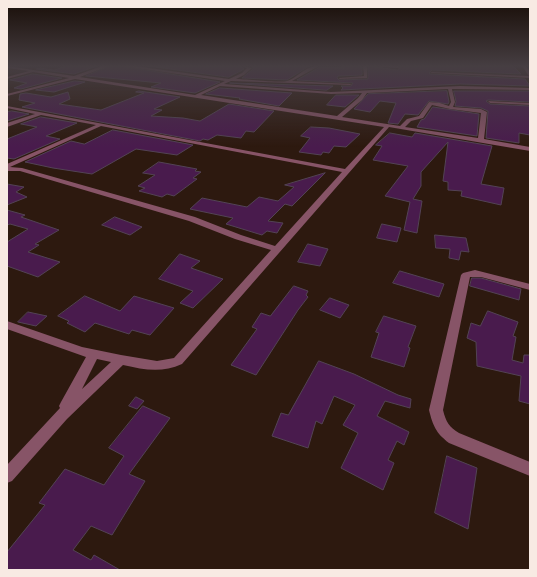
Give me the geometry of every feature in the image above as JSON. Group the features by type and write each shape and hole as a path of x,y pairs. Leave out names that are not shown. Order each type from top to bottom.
{"street":[{"path":"176,93 481,140 530,150"},
{"path":"196,96 202,93"},
{"path":"338,118 360,99 364,93"},
{"path":"450,108 453,102 452,93"},
{"path":"490,102 530,104"},
{"path":"401,128 408,120 421,117 431,103 440,104 450,108 456,107 483,111 481,140"},
{"path":"7,108 346,171"},
{"path":"7,125 41,114"},
{"path":"7,170 99,126"},
{"path":"7,325 93,355 157,367 169,366 178,361 387,126"},
{"path":"7,166 18,165 192,219 238,237 277,249"},
{"path":"530,287 482,274 475,273 466,275 436,410 439,422 444,431 454,438 530,469"},
{"path":"62,415 93,355"},
{"path":"7,476 62,415 121,360"}],"building":[{"path":"26,93 51,97 68,93 70,99 59,104 101,110 144,93 180,97 154,109 162,110 151,116 183,118 200,121 229,104 274,111 254,132 246,131 241,138 217,135 208,140 203,139 200,141 22,107 35,103 19,100 20,94"},
{"path":"292,93 279,106 239,99 240,98 206,94"},
{"path":"447,93 449,102 448,104 429,101 418,115 405,114 398,124 388,123 396,103 380,101 370,112 354,109 368,94"},
{"path":"454,93 530,93 530,102 486,101 490,104 530,106 530,135 519,133 519,143 486,138 488,111 481,108 455,106"},
{"path":"336,95 359,95 345,107 327,105"},
{"path":"433,107 479,114 477,136 417,127 421,120 424,119"},
{"path":"12,111 29,114 7,121 7,112"},
{"path":"41,117 77,123 46,136 60,139 14,159 7,158 7,139 37,127 21,124"},
{"path":"311,127 329,128 360,134 346,147 334,146 329,153 323,152 321,155 299,152 310,138 301,136"},
{"path":"113,130 193,145 177,155 136,149 92,174 25,162 71,141 84,144"},
{"path":"390,133 412,137 415,133 492,146 481,184 504,188 501,205 461,196 462,191 448,190 448,182 443,181 448,142 421,172 421,186 413,199 422,201 417,233 404,230 410,202 385,196 408,166 373,160 382,146 376,145"},
{"path":"159,162 197,169 195,171 201,172 193,178 197,179 174,196 167,194 162,197 139,191 145,188 138,186 155,175 143,173"},
{"path":"325,173 292,206 285,204 268,221 283,223 277,233 267,231 262,235 226,224 233,218 190,209 202,198 247,207 259,197 278,201 294,187 285,185"},
{"path":"7,184 24,187 16,192 27,197 7,205"},
{"path":"7,210 25,215 21,217 59,230 35,244 39,245 28,252 60,262 38,277 7,266 7,242 28,229 10,224 7,225"},
{"path":"115,217 142,227 130,235 102,225"},
{"path":"382,224 401,228 397,242 377,238"},
{"path":"435,235 466,238 469,252 461,251 459,260 449,258 450,249 436,248"},
{"path":"308,244 328,249 320,266 298,262"},
{"path":"180,254 200,261 191,268 223,279 193,308 180,303 193,291 159,279"},
{"path":"400,271 444,284 439,297 393,283"},
{"path":"472,278 481,278 521,289 519,300 470,286"},
{"path":"294,286 308,291 306,295 308,297 256,375 231,365 257,329 252,327 261,313 270,316"},
{"path":"85,296 120,311 134,296 174,308 150,335 132,330 129,334 95,323 85,332 67,323 69,321 58,316"},
{"path":"330,298 349,305 340,318 320,310"},
{"path":"488,311 518,322 513,336 516,337 512,360 523,363 524,355 530,355 530,404 519,401 521,376 477,366 476,342 467,338 471,323 480,326"},
{"path":"28,312 47,316 36,326 18,322"},
{"path":"384,316 416,326 408,347 410,348 404,367 371,357 379,333 376,332"},
{"path":"319,361 354,374 398,395 411,399 410,408 385,401 377,416 409,432 404,445 397,441 388,460 394,463 383,490 341,468 358,433 343,425 355,405 334,396 322,424 316,421 308,448 272,436 281,413 288,415"},
{"path":"136,397 144,401 137,409 129,406"},
{"path":"143,406 170,418 129,474 145,481 112,535 91,526 73,550 91,560 94,555 120,570 7,570 7,552 45,505 39,503 65,469 104,485 124,456 109,448"},
{"path":"447,456 477,468 468,529 435,513"}]}
